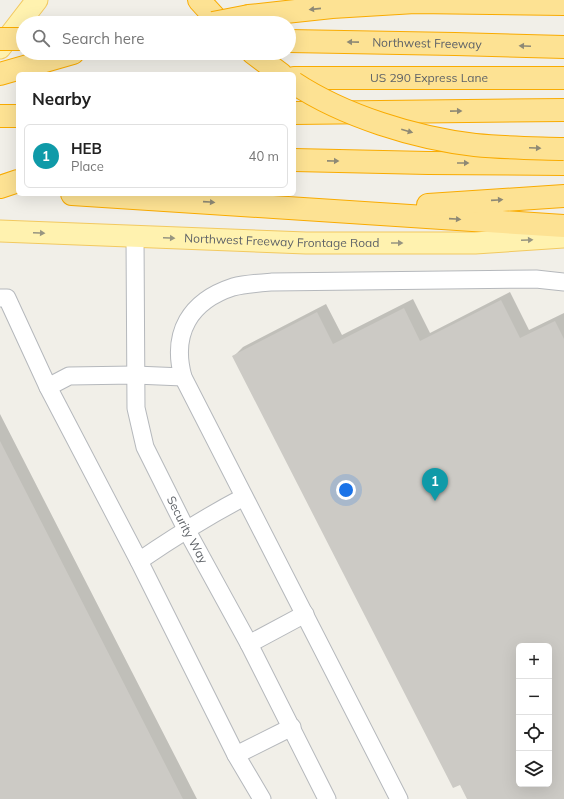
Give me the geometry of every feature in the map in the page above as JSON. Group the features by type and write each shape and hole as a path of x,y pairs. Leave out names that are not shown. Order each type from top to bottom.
{"highway":[{"path":"199,0 214,16"},
{"path":"249,16 332,7 408,2 564,4"},
{"path":"0,39 16,39"},
{"name":"Northwest Freeway","path":"296,41 564,47"},
{"path":"0,74 49,60"},
{"path":"262,60 278,72"},
{"path":"0,77 16,77"},
{"name":"US 290 Express Lane","path":"296,78 564,78"},
{"path":"296,84 345,110 423,136 476,145 564,149"},
{"path":"296,113 564,110"},
{"path":"0,116 16,116"},
{"path":"296,160 564,164"},
{"path":"0,187 16,182"},
{"path":"0,190 16,191"},
{"path":"104,196 564,226"},
{"path":"347,211 564,196"}],"main road":[{"path":"25,16 37,0"},
{"path":"0,48 16,27"},
{"name":"Northwest Freeway Frontage Road","path":"0,231 306,243 475,243 564,238"}],"street":[{"name":"Security Way","path":"135,237 136,408 145,447 186,529 249,644 327,799"},
{"path":"399,799 183,377 179,364 178,349 180,337 192,312 200,304 234,287 272,282 536,279 564,282"},
{"path":"0,298 7,298 48,387 139,561 236,755 262,799"},
{"path":"48,387 69,376 135,375 183,377"},
{"path":"139,561 186,529 244,498"},
{"path":"249,644 304,614"},
{"path":"236,755 292,728"}],"building":[{"path":"501,300 520,338 555,321 564,339 564,799 467,799 460,785 453,788 232,356 317,312 333,344 404,308 420,341"},
{"path":"0,441 183,799 0,799"}],"place":[{"name":"HEB","path":"435,501"}]}
